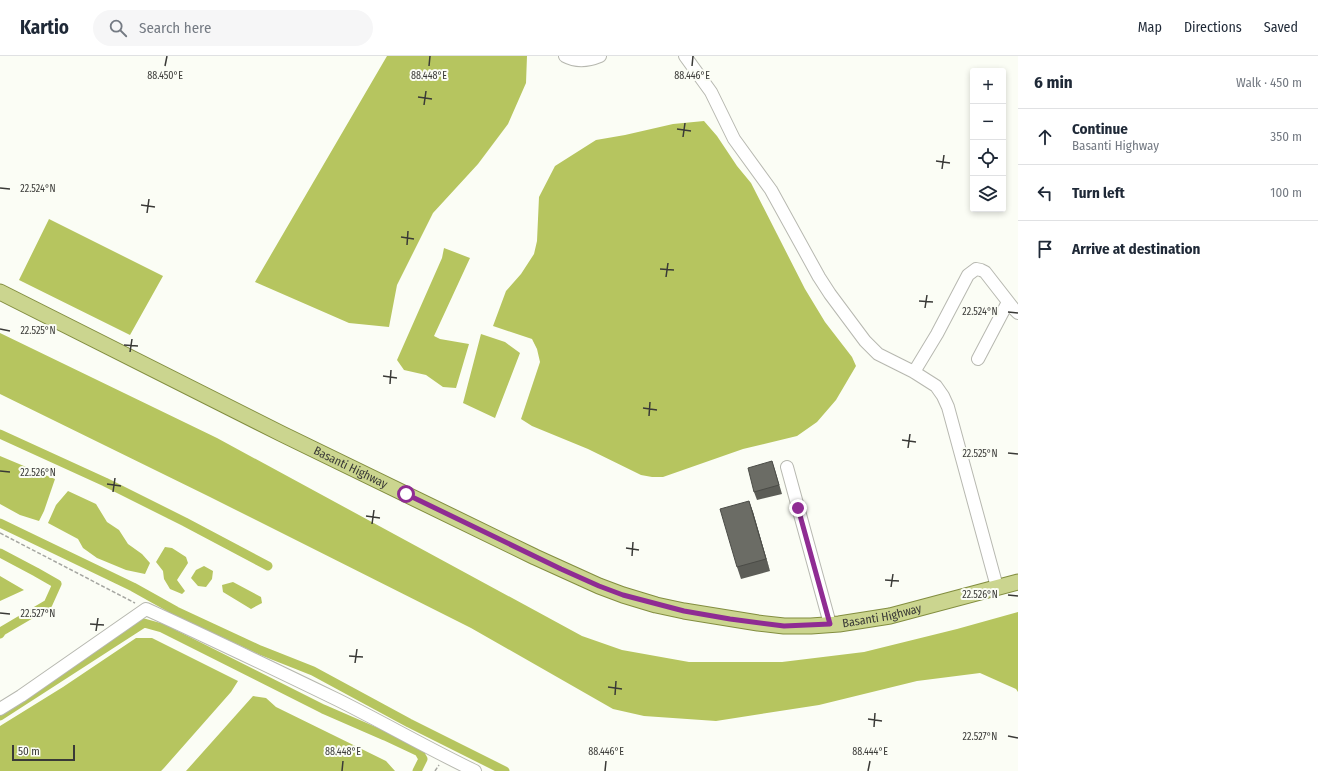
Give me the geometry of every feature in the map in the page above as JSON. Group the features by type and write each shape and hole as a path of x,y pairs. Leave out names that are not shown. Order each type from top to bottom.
{"main road":[{"name":"Basanti Highway","path":"0,292 282,434 528,554 599,586 656,605 730,619 784,626 830,624 856,622 890,616 1018,582"}],"street":[{"path":"565,56 573,60 580,61 600,56"},
{"path":"685,56 711,92 734,139 772,190 819,277 830,294 871,348 878,354 914,372 936,386 943,396 948,406 997,588"},
{"path":"914,372 937,334 968,275 976,268 985,272 1018,313"},
{"path":"978,359 1008,302"},
{"path":"787,467 830,624"},
{"path":"0,708 21,696 146,609 221,643 475,771"}],"path":[{"path":"0,534 146,609"}],"shaded area":[{"path":"387,56 527,56 526,83 508,124 478,164 433,213 397,285 389,327 349,323 255,282"},
{"path":"704,121 717,136 737,166 751,183 805,289 825,322 852,357 856,366 836,400 817,422 797,436 743,449 663,477 652,477 641,475 588,449 532,426 521,419 540,362 537,349 532,339 493,326 506,291 521,274 534,254 537,241 539,197 555,166 596,140 673,124"},
{"path":"49,219 163,276 130,335 19,280"},
{"path":"444,248 470,258 434,336 440,339 469,344 456,388 443,387 426,375 404,370 397,360 442,258"},
{"path":"0,333 217,438 582,636 622,650 689,662 782,662 864,652 1018,612 1018,692 1016,689 980,673 917,681 819,705 716,721 644,716 613,709 471,628 0,394"},
{"path":"481,334 505,342 520,353 495,418 463,403"},
{"path":"0,456 55,479 39,521 20,515 0,504"},
{"path":"68,491 96,504 107,522 119,530 128,544 142,554 150,563 145,574 126,570 97,558 83,548 78,539 48,523 56,505"},
{"path":"165,547 172,548 186,557 188,563 177,580 185,591 182,594 170,589 164,579 163,571 156,562"},
{"path":"204,566 213,571 212,579 206,587 198,586 191,578 196,570"},
{"path":"0,576 24,590 0,601"},
{"path":"233,582 261,597 262,603 251,609 223,592 222,585"},
{"path":"136,638 152,638 238,681 231,692 161,771 0,771 0,726 63,687"},
{"path":"253,696 266,698 276,707 386,761 395,771 186,771"}],"building":[{"path":"772,461 779,485 754,492 748,468"},
{"path":"749,501 766,559 737,567 720,509"}],"waterway":[{"path":"0,434 105,482 268,566"},
{"path":"0,523 133,587 176,611 260,650 313,671 409,723 505,771"},
{"path":"0,553 57,584 48,604 2,631 0,634"},
{"path":"0,716 144,623 162,628 323,709 419,752 423,759 417,771"}],"route":[{"path":"406,494 561,569 623,595 656,605 684,611 758,623 784,626 830,624 798,508"}]}
